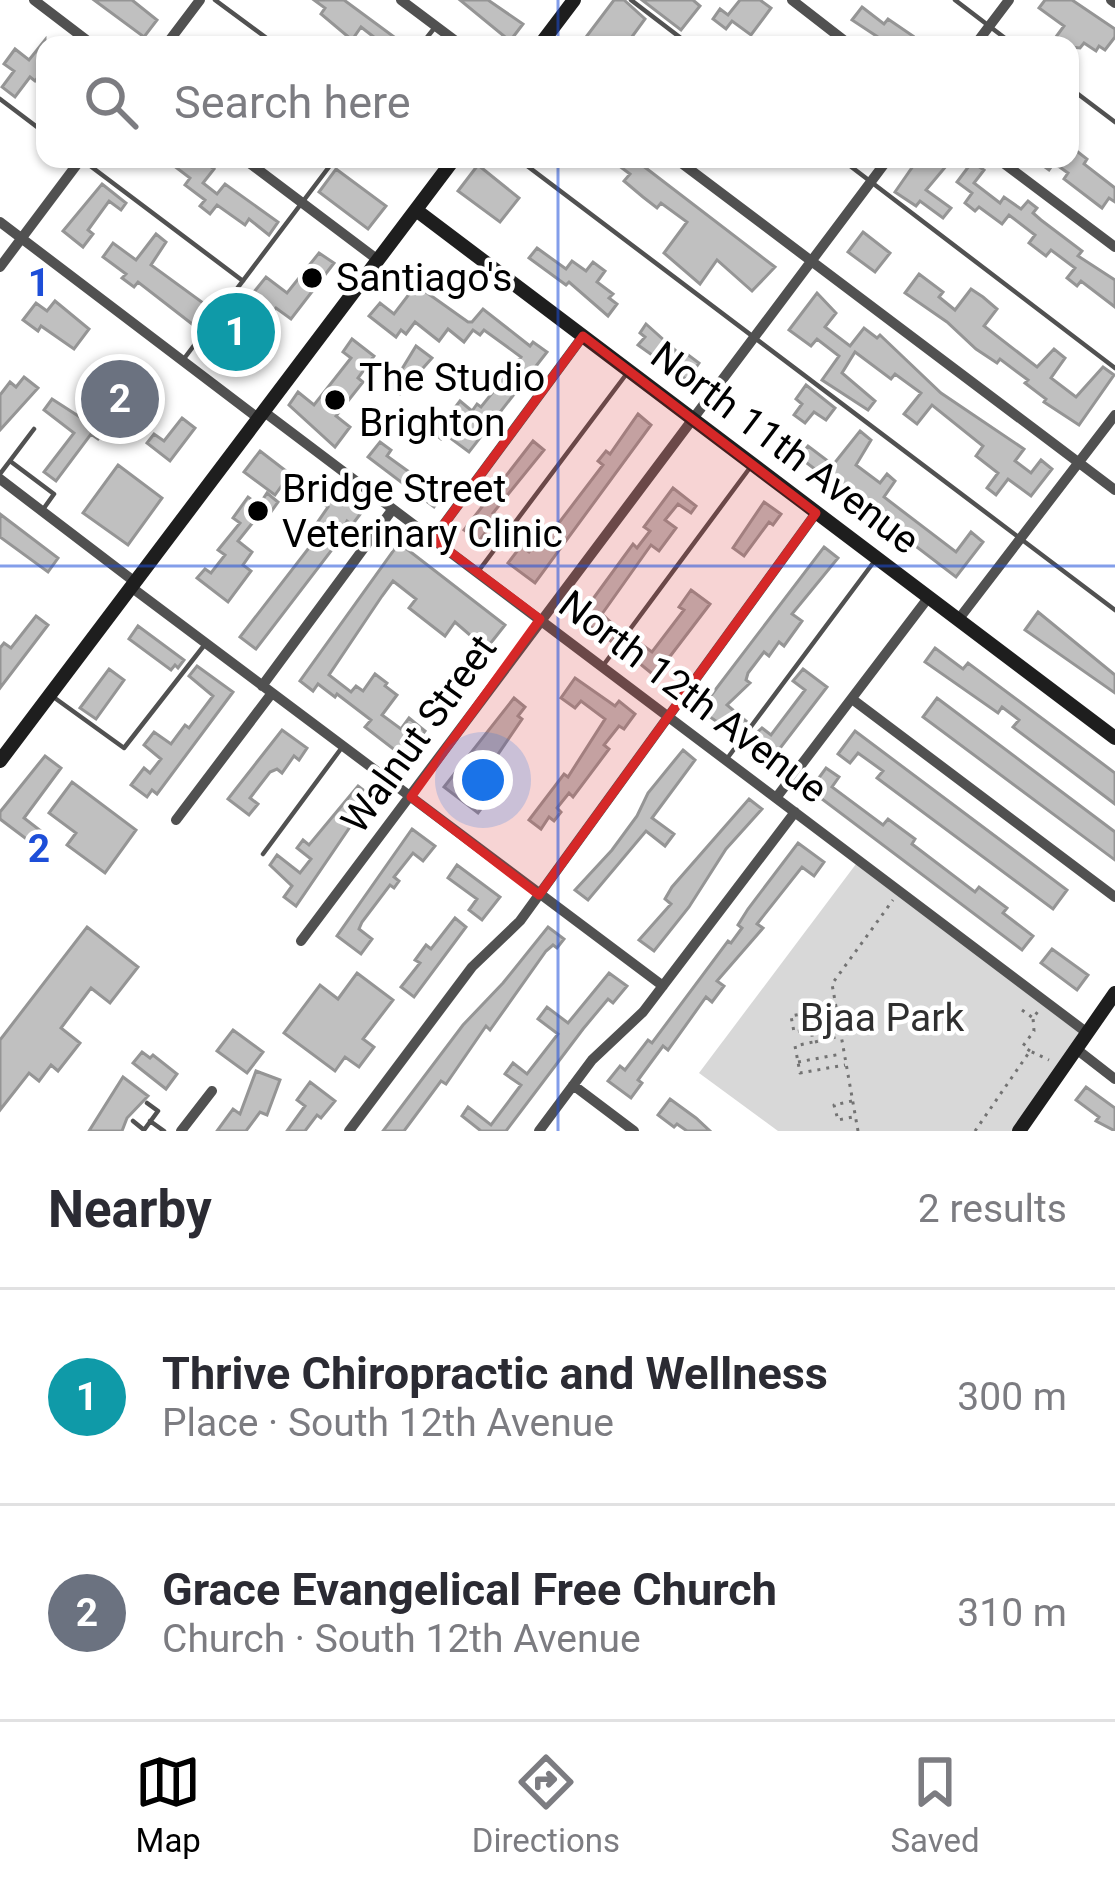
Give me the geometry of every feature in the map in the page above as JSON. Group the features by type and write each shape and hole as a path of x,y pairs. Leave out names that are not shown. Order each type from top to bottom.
{"street":[{"path":"34,0 81,36"},
{"path":"173,36 200,0"},
{"path":"401,0 449,36"},
{"path":"547,36 573,0"},
{"path":"792,0 838,36"},
{"path":"982,36 1010,0"},
{"path":"0,267 73,168"},
{"path":"256,168 378,260"},
{"path":"0,761 447,168"},
{"path":"688,168 1115,490"},
{"name":"Walnut Street","path":"301,941 881,168"},
{"path":"1010,168 1115,247"},
{"name":"North 11th Avenue","path":"416,210 1115,738"},
{"name":"North 12th Avenue","path":"0,222 183,361 541,619 1087,1032"},
{"path":"433,539 583,336"},
{"path":"958,620 1115,415"},
{"path":"0,477 206,643 663,986"},
{"path":"176,820 392,510"},
{"path":"349,1131 472,967 539,895 816,513"},
{"path":"776,798 928,598"},
{"path":"852,699 1115,897"},
{"path":"539,1131 598,1054 663,986 795,812"},
{"path":"1019,1131 1115,993"},
{"path":"1075,1048 1115,1079"},
{"path":"573,1085 634,1131"},
{"path":"182,1131 212,1090"}],"lane":[{"path":"215,0 264,36"},
{"path":"631,0 678,36"},
{"path":"955,0 1002,36"},
{"path":"428,36 436,26"},
{"path":"1079,95 1115,122"},
{"path":"0,99 36,126"},
{"path":"92,168 243,281"},
{"path":"183,361 328,168"},
{"path":"530,168 1115,610"},
{"path":"853,168 1115,368"},
{"path":"477,573 629,370"},
{"path":"0,477 34,429"},
{"path":"10,461 54,494 42,511"},
{"path":"602,667 752,465"},
{"path":"726,760 876,559"},
{"path":"50,695 124,748 206,643"},
{"path":"263,854 343,746"},
{"path":"133,1121 144,1130 158,1111 147,1103"},
{"path":"151,1121 164,1131"}],"path":[{"path":"858,1131 835,1008 834,976 894,898"},
{"path":"814,1042 811,1028 794,1032 791,1016 835,1008"},
{"path":"1040,1008 1033,1018 1034,1031 1023,1046 1049,1060"},
{"path":"1022,1010 1033,1018"},
{"path":"840,1036 795,1046 800,1073 845,1065"},
{"path":"975,1131 1030,1051"},
{"path":"791,1066 843,1053"},
{"path":"816,1058 818,1070"},
{"path":"852,1100 834,1105 838,1120 855,1117"}],"highlighted area":[{"path":"583,336 816,513 539,895 411,797 540,619 433,539"}],"green space":[{"name":"Bjaa Park","path":"859,860 1086,1032 1019,1131 778,1131 699,1073"}],"building":[{"path":"94,0 132,0 157,20 143,36"},
{"path":"314,0 344,0 393,36 372,36 361,27 355,36 347,36 321,14 325,8"},
{"path":"460,0 488,0 523,24 514,36 504,36"},
{"path":"614,0 624,0 645,19 633,36 587,36"},
{"path":"642,0 693,0 700,6 681,30"},
{"path":"740,0 760,0 771,8 751,35 732,21 726,29 713,19 720,9 728,15"},
{"path":"1045,0 1072,0 1115,29 1115,37 1105,50 1099,46 1096,51 1084,43 1079,48 1079,36 1057,36 1064,26 1039,8"},
{"path":"862,7 884,24 888,19 913,36 876,36 852,20"},
{"path":"15,49 29,60 36,51 36,80 30,77 15,97 2,87 14,71 4,64"},
{"path":"1079,153 1087,159 1084,164 1115,188 1115,202 1109,198 1102,208 1064,179 1068,173 1061,168 1079,168"},
{"path":"177,168 213,168 203,183 217,194 225,184 278,222 269,235 249,219 245,225 217,205 210,214 200,206 205,200 185,185 190,178"},
{"path":"476,168 482,168 519,198 500,222 458,191"},
{"path":"622,168 646,168 775,267 752,291 717,260 700,284 664,253 687,222 661,203 657,208 624,181 630,174"},
{"path":"912,168 944,168 926,190 951,208 943,218 920,201 916,206 895,192"},
{"path":"968,168 981,168 974,183 1000,203 1004,197 1021,209 1028,201 1037,208 1033,213 1082,251 1078,256 1115,280 1115,307 1081,281 1077,286 1067,278 1075,268 1051,250 1046,256 1029,243 1035,235 1009,215 1002,224 979,207 975,211 965,203 972,193 957,182"},
{"path":"336,169 386,206 368,229 319,192"},
{"path":"102,184 126,203 121,210 109,201 88,230 93,234 83,247 63,231"},
{"path":"863,232 890,253 875,272 848,252"},
{"path":"156,234 166,242 151,265 210,308 196,327 138,282 134,287 122,278 126,274 103,257 113,243 136,260"},
{"path":"537,248 566,269 572,261 586,271 593,262 605,271 597,282 613,294 609,298 617,304 608,316 569,282 566,285 529,258"},
{"path":"319,253 334,263 291,319 276,308 272,313 250,297 266,277 287,293"},
{"path":"919,274 943,292 939,297 955,310 971,289 983,297 997,309 984,326 1037,367 1054,349 1065,358 1051,378 1076,397 1103,367 1114,375 1079,425 1044,402 1025,383 1028,380 1000,359 997,363 976,349 905,293"},
{"path":"416,285 468,322 483,309 530,346 533,342 547,352 469,452 445,434 441,439 430,430 439,418 444,422 460,401 472,411 477,404 481,407 496,380 500,383 521,357 484,330 480,335 473,330 464,342 448,329 439,341 415,322 406,334 401,330 396,337 369,316 380,303 394,314"},
{"path":"817,293 836,313 825,327 850,346 864,328 877,338 880,335 941,393 1024,449 1015,461 1031,473 1041,460 1052,469 1031,496 1008,479 996,495 987,488 998,473 976,456 983,446 932,405 917,424 904,414 921,393 895,374 891,379 855,352 842,373 875,401 868,410 822,380 839,356 817,339 811,346 789,330"},
{"path":"55,301 89,329 74,349 41,326 38,331 23,320 36,303 47,311"},
{"path":"235,310 257,327 238,353 216,336"},
{"path":"646,324 684,358 687,354 699,363 687,380 638,345 645,337 640,333"},
{"path":"352,339 374,356 358,378 363,382 336,416 350,427 335,447 289,405 298,392 314,405 351,358 343,352"},
{"path":"416,346 432,358 400,394 391,387"},
{"path":"111,366 153,400 131,430 88,398"},
{"path":"24,377 38,388 0,430 0,395 10,382 16,387"},
{"path":"806,385 835,408 826,420 814,412 805,423 794,415 802,404 796,399"},
{"path":"52,399 103,432 98,439 91,434 56,481 44,472 74,433 44,410"},
{"path":"638,414 651,425 535,583 508,563 521,546 529,552 537,541 542,545 603,465 598,461 606,451 610,454"},
{"path":"182,418 195,428 170,461 147,443 154,434 164,441"},
{"path":"860,431 871,440 856,465 880,483 887,474 895,481 884,497 956,552 971,532 983,542 956,577 799,457 808,446 833,465"},
{"path":"533,441 544,450 493,513 498,516 479,541 464,530"},
{"path":"380,442 391,450 387,456 429,486 434,479 447,489 434,507 368,457"},
{"path":"260,451 290,474 275,495 244,472"},
{"path":"118,465 162,498 128,545 83,513"},
{"path":"673,488 696,506 691,513 678,504 665,520 676,528 659,551 651,545 602,614 620,631 612,642 579,618 633,544 637,548 650,531 644,527"},
{"path":"329,489 361,513 352,525 347,521 331,551 256,649 240,637 322,531 315,526 328,507 320,501"},
{"path":"267,493 278,502 268,516 262,511 238,541 252,552 243,565 251,571 228,602 197,578 205,569 211,573 225,555 218,550 240,523 233,518 248,497 259,505"},
{"path":"764,502 781,514 773,525 769,522 744,556 733,548"},
{"path":"0,514 58,558 48,572 0,537"},
{"path":"399,543 505,625 486,649 455,622 445,636 409,608 416,599 393,581 329,675 351,692 356,686 363,691 375,674 387,683 397,695 382,715 401,729 409,718 425,731 405,758 365,727 371,720 337,694 318,684 313,691 300,681"},
{"path":"824,547 838,558 792,614 802,621 784,646 779,642 769,656 764,652 748,673 750,683 727,705 746,721 736,735 700,710"},
{"path":"691,590 710,604 655,676 623,650 634,639 652,652 684,610 679,607"},
{"path":"1038,612 1115,675 1115,693 1025,630"},
{"path":"36,616 48,625 0,688 0,648 4,643 11,648"},
{"path":"138,626 184,660 178,668 175,665 171,670 129,639"},
{"path":"935,648 963,669 968,663 1115,773 1115,804 1013,727 1019,720 1002,707 998,713 925,662"},
{"path":"197,666 233,692 157,794 152,790 147,797 131,785 144,768 150,773 161,759 144,745 154,732 171,744 213,696 189,676"},
{"path":"109,669 124,680 96,719 80,708"},
{"path":"803,669 827,687 771,760 754,748 758,743 751,738 762,728 771,735 805,690 793,681"},
{"path":"575,678 635,714 604,745 609,749 573,797 569,793 557,808 561,812 554,821 549,817 541,829 529,820 564,774 568,777 605,719 581,701 575,708 561,698"},
{"path":"514,698 525,707 518,716 522,719 475,788 489,798 478,813 444,787"},
{"path":"937,698 1115,832 1115,860 923,717"},
{"path":"282,730 307,748 282,773 270,772 250,798 258,804 249,815 228,799"},
{"path":"855,731 1067,890 1053,909 877,778 883,771 858,753 850,763 838,754"},
{"path":"683,750 695,760 652,818 674,834 665,846 646,831 588,900 575,890 612,850 648,793"},
{"path":"45,756 61,768 24,818 46,835 37,847 0,819 0,812"},
{"path":"826,768 839,777 832,787 883,825 888,819 915,839 912,844 975,892 979,887 1007,908 1003,913 1033,936 1022,950 810,790"},
{"path":"72,782 136,830 105,873 67,845 76,833 49,813"},
{"path":"358,786 371,796 296,906 284,897 292,886 270,865 277,855 300,873 311,859 297,848 303,840 309,845"},
{"path":"749,799 762,809 726,849 654,951 639,940 671,904 665,899 672,887"},
{"path":"412,829 435,846 423,861 413,853 394,877 399,881 394,888 390,885 362,922 359,929 372,939 361,954 337,936"},
{"path":"798,843 824,862 814,876 802,867 757,924 763,928 717,981 724,986 712,1002 706,997 668,1050 663,1046 631,1098 608,1081 620,1066 625,1070 648,1040 652,1043 742,928 738,925 748,909"},
{"path":"457,865 500,897 482,920 469,910 477,899 448,878"},
{"path":"455,918 466,927 414,997 401,987 420,963 415,960 426,945 431,949"},
{"path":"87,927 138,967 110,1003 91,988 61,1028 80,1043 58,1071 51,1065 39,1081 29,1073 0,1110 0,1040"},
{"path":"548,927 564,939 557,948 553,945 546,951 490,1030 486,1026 446,1084 441,1081 404,1131 383,1131 463,1025"},
{"path":"1052,949 1088,975 1077,990 1041,963"},
{"path":"357,973 393,1000 363,1039 374,1047 359,1067 345,1057 335,1071 284,1033 320,985 338,999"},
{"path":"609,973 627,986 613,1003 608,999 506,1131 481,1131 462,1116 468,1107 491,1125 521,1085 505,1074 513,1063 527,1074 558,1034 538,1019 547,1007 568,1023"},
{"path":"233,1030 263,1052 247,1073 217,1051"},
{"path":"142,1052 177,1074 166,1089 133,1063"},
{"path":"256,1071 280,1080 267,1115 260,1112 246,1131 217,1131 233,1109 240,1114"},
{"path":"123,1077 148,1096 127,1118 122,1131 89,1131"},
{"path":"310,1082 335,1101 305,1131 287,1131 305,1106 297,1100"},
{"path":"1086,1087 1115,1108 1115,1131 1096,1121 1099,1117 1076,1100"},
{"path":"670,1099 710,1131 674,1127 658,1115"}],"place":[{"name":"Santiago's","path":"312,278"},
{"name":"Thrive Chiropractic and Wellness","path":"236,332"},
{"name":"Grace Evangelical Free Church","path":"120,399"},
{"name":"The Studio Brighton","path":"335,400"},
{"name":"Bridge Street Veterinary Clinic","path":"258,511"}]}
